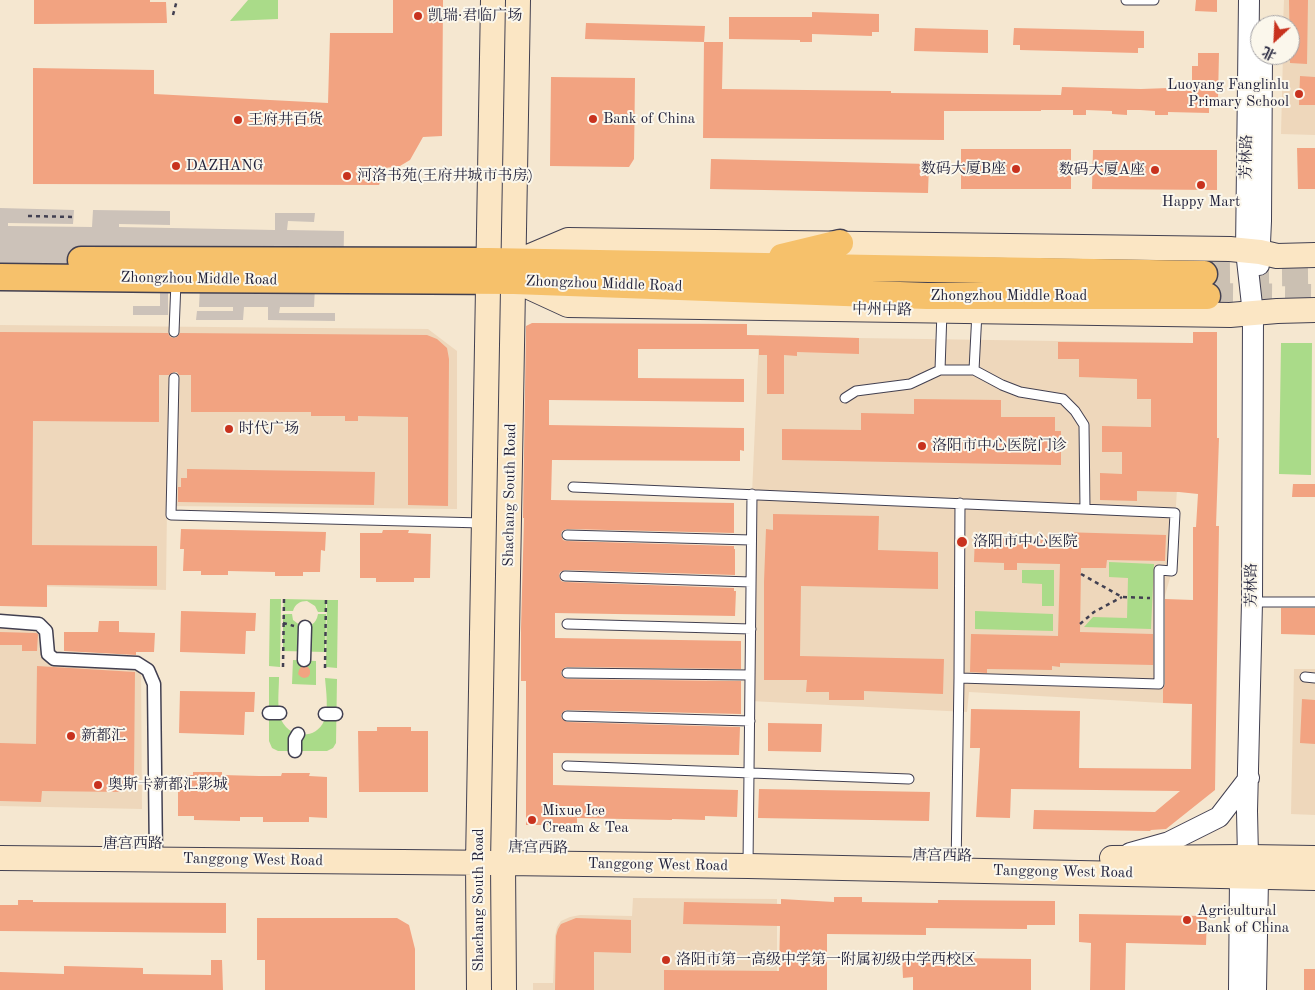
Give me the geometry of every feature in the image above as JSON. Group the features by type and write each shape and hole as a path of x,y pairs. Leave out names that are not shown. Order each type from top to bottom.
{"main road":[{"name":"Shachang South Road","path":"494,0 502,271 504,990"},
{"name":"Shachang South Road","path":"479,990 479,855 485,523 518,0"},
{"path":"502,271 568,240 1230,249 1277,256 1315,255"},
{"path":"740,266 840,244"},
{"name":"Zhongzhou Middle Road","path":"0,259 502,271 927,296 1206,285 740,266 502,271 176,279 0,277"},
{"name":"中州中路","path":"502,271 568,305 1230,315 1315,310"},
{"name":"唐宫西路","path":"0,844 156,852"},
{"name":"Tanggong West Road","path":"0,858 156,852 503,855 1249,870 1315,878"},
{"name":"唐宫西路","path":"956,864 1111,858 1249,870 1315,858"}],"street":[{"name":"芳林路","path":"1249,0 1253,314 1252,602 1248,811 1249,870 1256,990"},
{"path":"1262,15 1263,0"},
{"name":"芳林路","path":"1253,251 1262,65"},
{"path":"0,621 39,624 46,631 48,654 54,659 137,663 148,670 154,684 156,852"},
{"path":"304,660 305,627"},
{"path":"295,751 295,740 298,734"},
{"path":"1111,858 1170,842 1219,817 1249,778"},
{"name":"芳林路","path":"1239,990 1249,870"}],"lane":[{"path":"1126,0 1154,0"},
{"path":"174,332 176,279"},
{"path":"940,370 942,311"},
{"path":"974,370 977,311"},
{"path":"845,398 856,390 910,384 940,370 974,370 1020,392 1063,399 1075,411 1084,425 1085,509"},
{"path":"174,378 171,515 485,523"},
{"path":"573,487 1175,513 1172,572 1158,570 1158,684 959,678"},
{"path":"748,859 752,494"},
{"path":"956,864 960,503"},
{"path":"567,535 751,540"},
{"path":"566,576 751,582"},
{"path":"1252,602 1315,602"},
{"path":"567,624 750,629"},
{"path":"567,673 750,675"},
{"path":"1305,677 1315,678"},
{"path":"567,716 750,721"},
{"path":"567,766 909,779"}],"path":[{"path":"174,15 176,0"},
{"path":"28,216 74,217"},
{"path":"1081,574 1122,597 1159,598"},
{"path":"1080,624 1094,612 1122,597"},
{"path":"283,667 284,598"},
{"path":"325,668 326,599"}],"shaded area":[{"name":"Luoyang Fanglinlu Primary School","path":"1284,0 1315,0 1315,135 1281,134 1283,65 1300,65 1300,15 1283,15"},
{"path":"0,208 74,210 73,224 8,223 8,226 92,227 93,210 170,211 170,225 119,224 119,227 275,230 275,213 315,213 314,222 288,221 287,230 344,231 343,287 315,287 314,307 280,307 279,313 335,313 335,321 268,320 268,307 244,307 243,320 196,320 197,311 233,311 233,307 199,307 200,286 168,285 168,315 133,315 133,306 160,306 160,285 0,284"},
{"name":"时代广场","path":"0,325 428,329 457,351 457,509 167,506 166,590 0,585"},
{"name":"洛阳市中心医院","path":"759,335 1188,343 1182,407 1172,571 1164,599 1163,703 969,692 967,712 750,701 752,494"},
{"name":"新都汇","path":"0,617 45,620 44,659 141,665 142,809 0,806"},
{"path":"1294,669 1315,669 1315,815 1291,814"},
{"name":"洛阳市第一高级中学第一附属初级中学西校区","path":"633,898 777,899 777,990 533,990 533,983 553,983 555,936 561,921 580,915 632,916"}],"green space":[{"path":"248,0 278,0 278,19 230,21"},
{"path":"1281,343 1312,343 1311,475 1279,474"},
{"path":"1109,562 1154,564 1151,629 1084,627 1093,617 1127,618 1128,578 1109,577"},
{"path":"1022,570 1054,570 1054,606 1042,606 1042,584 1022,583"},
{"path":"270,599 281,599 280,667 269,666"},
{"path":"284,599 326,600 326,612 318,612 315,606 307,601 298,603 293,611 283,611"},
{"path":"327,600 338,600 337,668 326,667"},
{"path":"975,611 1053,614 1053,631 975,629"},
{"path":"283,614 292,614 293,620 301,626 307,626 316,621 318,614 326,614 325,652 283,651"},
{"path":"293,660 316,661 316,685 292,684"},
{"path":"269,677 279,677 279,707 283,723 288,729 300,734 314,732 320,728 326,711 325,678 337,679 336,743 333,748 327,751 278,751 272,748 269,741"}],"building":[{"path":"34,0 150,0 150,2 166,2 167,23 34,24"},
{"name":"王府井百货","path":"393,0 443,0 442,136 423,137 410,160 400,166 385,168 379,185 33,184 33,68 154,70 154,94 328,103 330,33 393,33"},
{"path":"1196,0 1217,0 1217,12 1195,11"},
{"path":"1289,0 1308,0 1307,64 1300,64 1300,15 1289,15"},
{"path":"812,12 879,14 879,32 872,32 872,36 812,34 812,42 800,42 800,40 729,39 729,17 812,17"},
{"path":"586,23 705,26 704,42 585,39"},
{"path":"915,28 988,30 988,53 914,51"},
{"path":"1014,28 1144,31 1144,48 1138,48 1138,53 1020,50 1020,45 1013,45"},
{"path":"704,42 723,42 722,89 891,91 891,93 1061,95 1062,87 1192,88 1192,66 1198,66 1198,53 1219,53 1218,98 1209,98 1209,113 1168,112 1168,115 1155,115 1155,111 1140,110 1127,110 1127,115 1112,114 1112,111 1086,110 1086,115 1073,115 1073,110 944,111 944,140 703,138"},
{"path":"1300,76 1315,77 1315,105 1299,105"},
{"name":"Bank of China","path":"551,77 635,78 634,159 629,167 550,166"},
{"path":"1297,148 1315,148 1315,189 1298,189"},
{"name":"数码大厦B座","path":"961,149 1071,149 1071,189 961,189"},
{"name":"数码大厦A座","path":"1093,150 1217,150 1217,190 1092,189"},
{"path":"711,159 929,164 928,193 710,189"},
{"path":"532,323 747,324 747,335 859,338 859,354 797,352 797,356 784,355 784,394 767,394 767,355 759,355 759,349 638,349 638,378 744,379 744,402 549,400 549,425 744,428 744,451 740,450 740,461 552,460 551,500 734,503 734,533 567,529 562,531 561,535 563,540 567,541 734,546 735,575 565,570 560,572 559,576 561,581 565,582 734,588 734,591 736,591 735,616 555,613 555,638 741,641 741,669 567,667 561,672 562,676 567,679 741,681 741,714 567,710 561,715 562,719 567,722 740,727 739,755 553,753 553,785 738,790 737,817 705,816 705,820 577,818 577,825 526,825 526,681 521,681 521,628 526,326"},
{"path":"0,332 168,333 170,337 174,338 180,333 427,335 437,339 447,348 449,359 448,506 408,505 408,417 358,416 358,421 345,421 345,416 311,416 311,412 191,412 191,375 179,375 177,372 174,372 169,375 159,375 159,422 33,421 32,545 157,546 157,586 47,585 47,607 0,606"},
{"path":"1193,332 1217,332 1217,438 1219,438 1216,526 1219,526 1215,790 1166,829 1150,831 1033,829 1034,810 1155,812 1180,791 1011,789 1010,818 976,817 980,748 970,748 971,709 1080,711 1079,768 1191,769 1192,704 1163,703 1165,684 1165,599 1193,600 1193,527 1196,527 1198,494 1137,491 1137,501 1100,500 1100,473 1122,474 1122,452 1102,452 1102,426 1151,427 1151,399 1137,399 1137,379 1079,377 1079,359 1058,359 1058,342 1193,343"},
{"name":"洛阳市中心医院门诊","path":"914,399 1001,400 1001,417 1055,417 1055,431 1061,431 1061,465 782,460 782,429 861,430 861,413 914,414"},
{"path":"187,469 375,472 374,505 178,502 178,487 181,487 181,478 187,478"},
{"path":"1293,484 1315,484 1315,497 1292,497"},
{"path":"773,514 879,516 878,550 938,552 938,589 801,586 800,656 944,659 943,694 864,691 864,700 829,700 829,692 806,692 807,680 764,680 766,529 773,530"},
{"path":"181,529 326,532 325,551 321,550 320,572 303,572 303,576 275,576 275,572 228,571 228,575 201,575 201,571 183,571 184,549 180,549"},
{"path":"383,530 409,530 408,533 431,534 430,578 414,578 414,582 376,582 376,578 360,578 360,533 382,533"},
{"path":"1060,532 1166,535 1165,561 1107,560 1106,568 1081,568 1080,632 1153,634 1153,665 1060,663 1060,667 1052,666 1052,670 987,669 987,673 970,672 971,634 1058,636 1060,564 1017,563 1017,570 1004,570 1004,563 974,562 975,535 1060,537"},
{"path":"1281,608 1315,608 1315,635 1281,634"},
{"path":"181,611 256,613 255,631 246,631 245,654 180,652"},
{"path":"99,621 119,621 119,632 155,633 154,652 136,652 136,655 64,651 64,632 98,632"},
{"path":"0,632 38,634 37,651 22,651 22,645 0,645"},
{"name":"新都汇","path":"37,666 135,672 134,777 123,777 123,792 42,791 41,802 0,801 0,743 36,744"},
{"path":"301,667 308,667 310,674 308,677 304,678 298,674"},
{"path":"180,691 255,692 254,712 245,712 244,735 179,733"},
{"path":"1302,699 1315,700 1315,744 1300,743"},
{"path":"768,723 822,724 821,752 768,751"},
{"path":"377,727 411,727 411,731 428,731 428,792 359,792 358,731 377,731"},
{"path":"193,772 222,772 222,775 259,776 281,776 282,773 310,773 309,776 327,777 327,818 309,817 309,822 263,822 263,817 240,817 240,821 194,820 194,816 178,816 178,775 193,775"},
{"path":"759,789 930,792 929,821 758,818"},
{"path":"834,897 862,897 862,902 938,903 938,900 1055,901 1055,925 1027,925 1027,929 926,928 926,935 827,934 827,990 664,990 664,970 779,971 780,926 683,924 684,902 781,904 781,899 834,902"},
{"path":"18,900 33,900 33,902 226,903 226,933 0,931 0,905 18,905"},
{"path":"1079,914 1207,916 1206,945 1126,943 1125,990 1090,990 1091,943 1079,942"},
{"path":"257,918 397,918 409,925 415,949 415,990 265,990 265,960 257,960"},
{"path":"576,918 631,920 631,953 594,952 594,990 555,990 556,936 558,929 561,924"},
{"path":"957,956 957,958 1031,959 1031,990 913,990 913,977 903,978 902,958"},
{"path":"211,960 222,960 223,990 0,990 0,972 64,974 64,966 143,968 143,974 211,975"},
{"path":"1304,969 1315,969 1315,990 1304,990"}],"tunnel":[{"path":"1204,274 1315,273"},
{"path":"1207,296 1315,297"}],"place":[{"name":"凯瑞·君临广场","path":"418,16"},
{"name":"Luoyang Fanglinlu Primary School","path":"1299,94"},
{"name":"Bank of China","path":"593,119"},
{"name":"王府井百货","path":"238,120"},
{"name":"DAZHANG","path":"176,166"},
{"name":"数码大厦B座","path":"1016,169"},
{"name":"数码大厦A座","path":"1155,170"},
{"name":"河洛书苑(王府井城市书房)","path":"347,176"},
{"name":"Happy Mart","path":"1201,185"},
{"name":"时代广场","path":"229,429"},
{"name":"洛阳市中心医院门诊","path":"922,446"},
{"name":"洛阳市中心医院","path":"962,542"},
{"name":"新都汇","path":"71,736"},
{"name":"奥斯卡新都汇影城","path":"98,785"},
{"name":"Mixue Ice Cream & Tea","path":"532,820"},
{"name":"Agricultural Bank of China","path":"1187,920"},
{"name":"洛阳市第一高级中学第一附属初级中学西校区","path":"666,960"}]}
